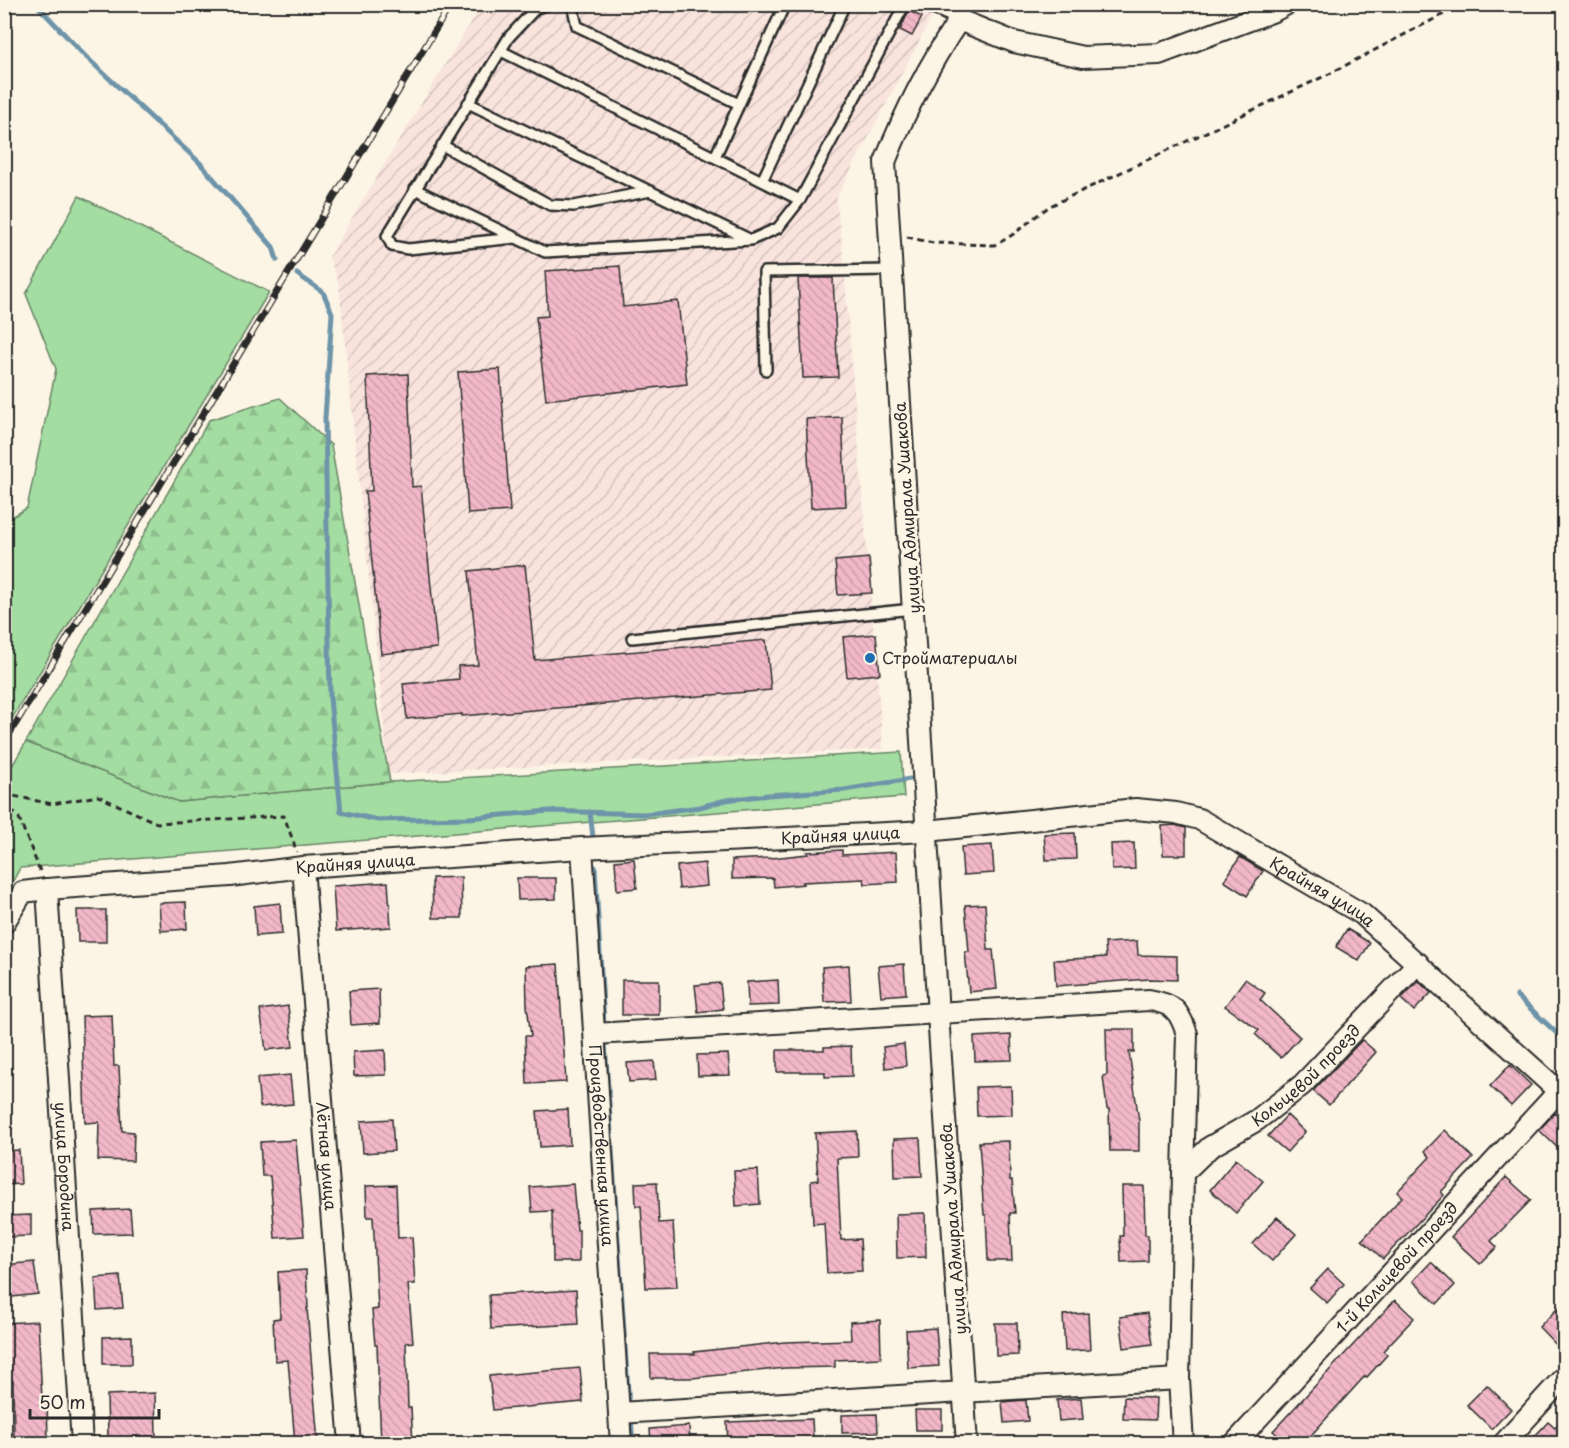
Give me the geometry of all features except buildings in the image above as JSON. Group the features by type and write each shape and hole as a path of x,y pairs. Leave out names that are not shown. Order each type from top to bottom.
{"street":[{"path":"963,12 1014,42 1083,57 1159,54 1287,4"},
{"name":"улица Адмирала Ушакова","path":"963,12 938,50 904,113 885,162 967,1443"},
{"name":"Крайняя улица","path":"4,923 23,892 47,889 230,876 303,867 582,848 927,831 1136,809 1176,813 1198,819 1362,914 1562,1094"},
{"name":"Производственная улица","path":"582,848 621,1443"},
{"name":"Лётная улица","path":"303,867 350,1443"},
{"name":"улица Бородина","path":"47,889 81,1443"},
{"name":"Кольцевой проезд","path":"1183,1173 1210,1147 1257,1120 1302,1085 1418,963"},
{"path":"595,1034 1149,1000 1166,1002 1180,1013 1187,1034 1179,1379 1183,1443"},
{"name":"1-й Кольцевой проезд","path":"1234,1443 1562,1094"},
{"path":"1503,1443 1564,1377"},
{"path":"619,1413 1179,1379"}],"lane":[{"path":"517,238 408,249 392,246 387,236 509,37 536,9 549,4"},
{"path":"573,4 577,26 739,104"},
{"path":"715,157 785,4"},
{"path":"762,181 845,4"},
{"path":"415,189 545,252 751,240 778,228 800,200 905,4"},
{"path":"922,4 963,12"},
{"path":"501,51 800,200"},
{"path":"468,103 751,240"},
{"path":"442,145 550,205 574,206 651,191"},
{"path":"766,370 764,272 891,270"},
{"path":"632,638 913,609"}],"path":[{"path":"889,238 905,237 933,243 963,245 994,245 1003,242 1052,205 1329,74 1463,4"},
{"path":"4,794 52,804 98,796 157,823 284,816 303,867"},
{"path":"4,801 19,818 47,889"}],"shaded area":[{"path":"481,5 938,5 836,199 842,243 883,749 389,774 339,285 329,256"}],"green space":[{"path":"79,196 269,292 5,730 5,521 27,508 56,369 26,294"},
{"path":"280,398 331,445 390,782 179,802 26,742 209,420"},
{"path":"26,742 179,802 390,782 901,752 904,797 20,868 5,896 5,778"}],"waterway":[{"path":"36,4 84,55 199,162 273,247 277,260"},
{"path":"297,274 323,292 332,313 325,418 330,698 341,812 378,820 469,818 549,811 645,814 700,807 726,800 844,790 910,779"},
{"path":"590,812 593,837"},
{"path":"595,867 604,1025"},
{"path":"1517,996 1564,1040"},
{"path":"605,1044 629,1407"},
{"path":"631,1419 633,1444"}],"railway":[{"path":"4,743 451,4"}],"place":[{"name":"Стройматериалы","path":"870,658"}]}
